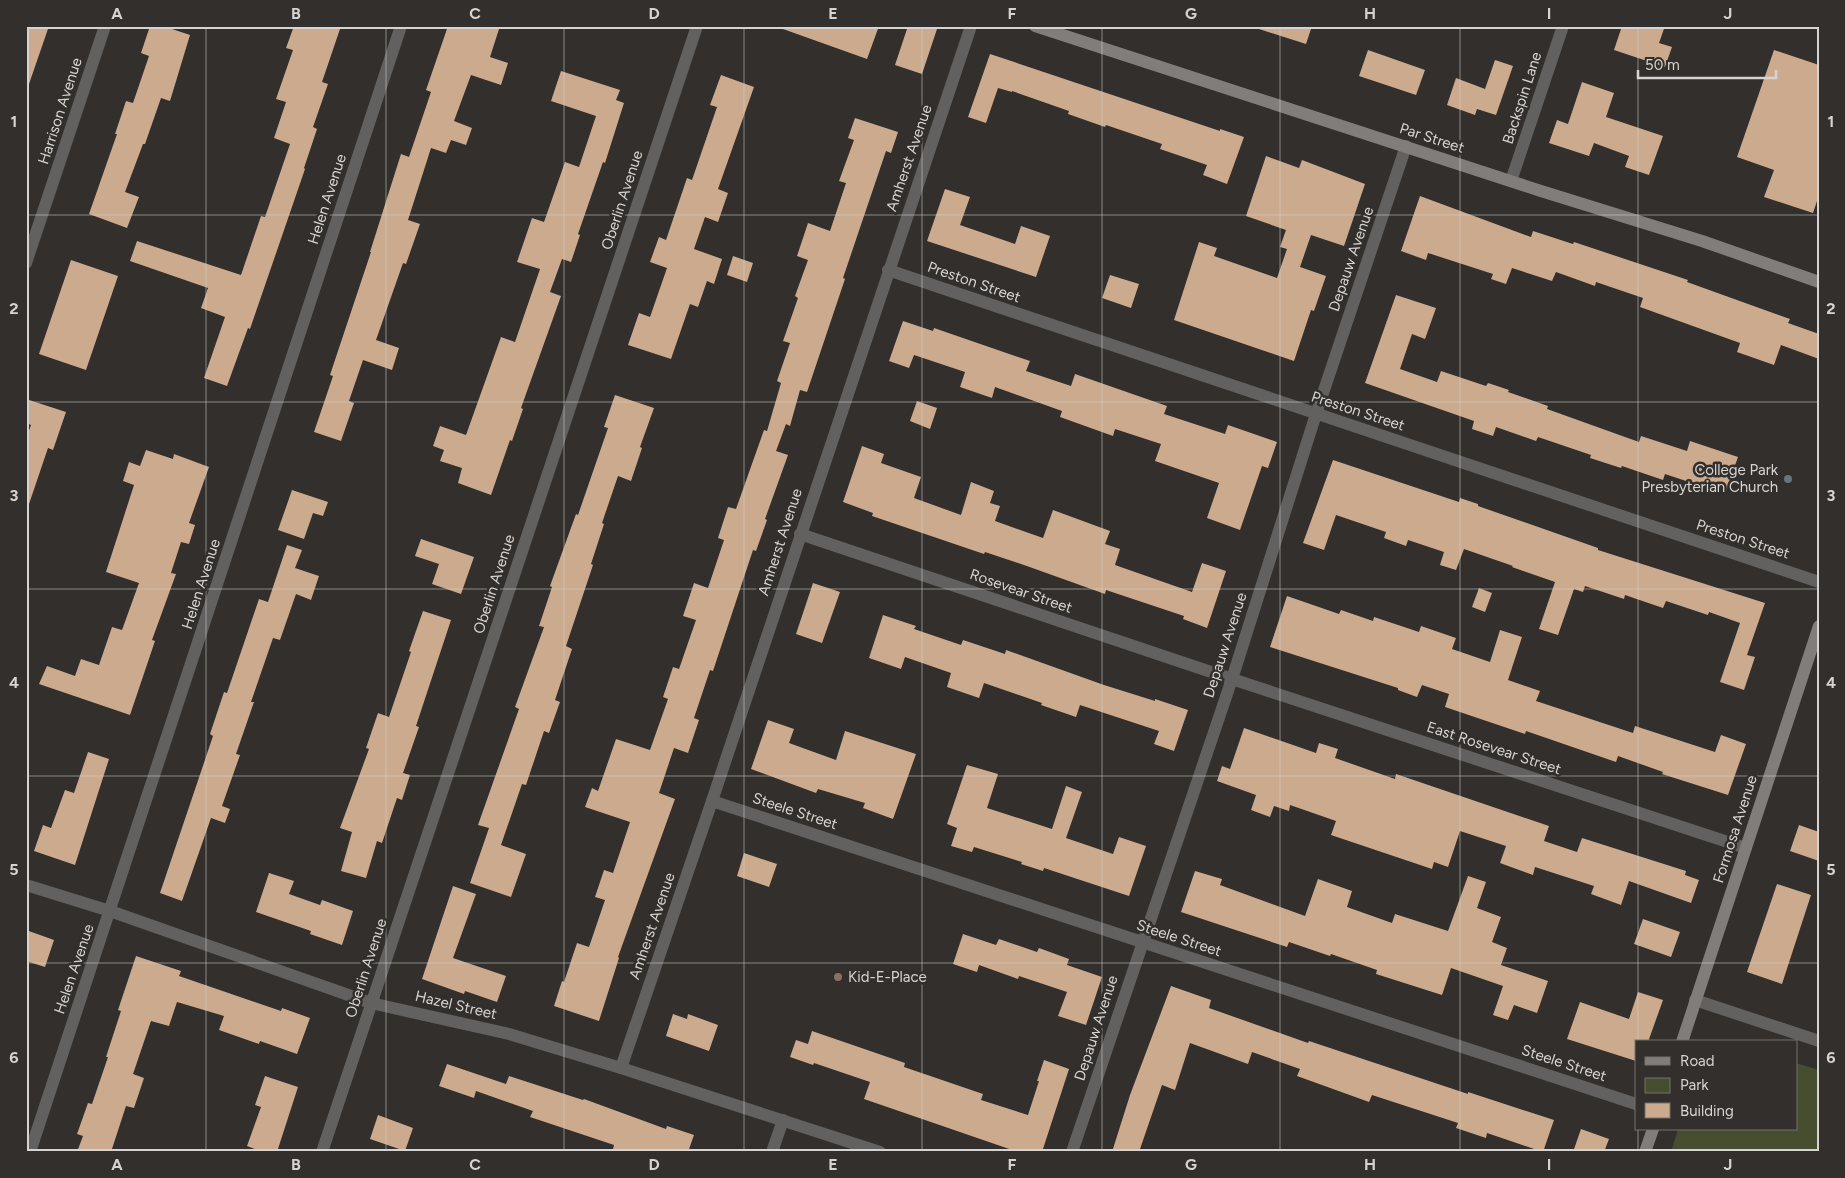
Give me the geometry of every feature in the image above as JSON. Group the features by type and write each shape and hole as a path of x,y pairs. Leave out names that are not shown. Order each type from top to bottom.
{"street":[{"name":"Harrison Avenue","path":"26,263 105,26"},
{"name":"Helen Avenue","path":"30,1152 401,26"},
{"name":"Oberlin Avenue","path":"322,1152 697,26"},
{"name":"Amherst Avenue","path":"621,1068 971,26"},
{"name":"Par Street","path":"1035,26 1702,241 1819,282"},
{"name":"Backspin Lane","path":"1511,181 1563,26"},
{"name":"Depauw Avenue","path":"1072,1152 1232,679 1316,414 1406,146"},
{"name":"Preston Street","path":"888,270 1819,582"},
{"name":"Rosevear Street","path":"800,534 1232,679"},
{"name":"Formosa Avenue","path":"1683,1040 1819,626"},
{"name":"East Rosevear Street","path":"1232,679 1746,848"},
{"name":"Steele Street","path":"712,801 1635,1104"},
{"name":"Hazel Street","path":"26,885 110,911 372,1003 509,1034 621,1068 880,1152"},
{"path":"1695,1000 1819,1041"},
{"path":"772,1152 783,1120"},
{"path":"1645,1152 1653,1130"}],"green space":[{"path":"1798,1064 1819,1070 1819,1152 1671,1152 1678,1130 1798,1130"}],"building":[{"path":"26,26 49,26 29,84 26,84"},
{"path":"150,26 163,26 190,35 170,101 161,98 145,144 143,144 125,192 139,197 127,228 89,214 117,134 115,134 126,101 133,103 149,56 141,53"},
{"path":"294,26 341,26 322,82 328,84 313,127 317,129 305,169 250,329 248,328 227,386 204,378 225,317 201,308 208,288 130,261 137,241 241,275 261,216 265,217 290,144 274,138 286,102 276,99 293,50 286,48"},
{"path":"448,26 500,26 490,57 508,63 501,85 471,75 454,121 472,128 466,145 451,140 446,153 431,148 408,220 420,224 406,264 403,263 376,340 399,348 392,370 363,360 349,401 354,403 341,441 314,432 333,376 330,375 401,154 409,157 431,92 426,90"},
{"path":"783,26 879,26 867,59 783,29"},
{"path":"908,26 938,26 922,74 895,65"},
{"path":"1260,26 1312,26 1306,44 1259,29"},
{"path":"1622,26 1665,26 1659,43 1672,47 1665,67 1614,50"},
{"path":"1368,50 1425,70 1416,95 1359,76"},
{"path":"1774,50 1819,65 1819,195 1813,213 1764,197 1774,170 1737,157"},
{"path":"990,54 1220,131 1220,129 1244,137 1227,184 1203,175 1207,165 1160,149 1162,144 1068,114 1069,111 1012,91 998,88 986,123 968,117"},
{"path":"1495,60 1513,66 1496,115 1477,109 1475,115 1447,105 1456,78 1485,89"},
{"path":"561,71 620,90 616,100 624,103 605,163 603,162 578,234 580,235 571,262 562,259 550,292 561,296 521,408 523,409 512,441 510,440 491,495 458,483 462,468 440,461 444,450 433,446 440,426 466,435 501,337 515,342 540,269 517,262 532,218 544,222 565,162 579,167 596,116 551,101"},
{"path":"721,75 754,87 718,189 728,193 718,222 705,217 694,249 722,259 714,284 707,281 698,307 690,304 671,359 628,345 639,313 650,317 667,268 650,262 659,237 666,240 687,178 692,180 717,107 710,105"},
{"path":"1582,82 1614,93 1606,117 1663,136 1649,175 1625,167 1629,156 1594,143 1589,156 1549,143 1557,120 1568,124"},
{"path":"855,118 898,132 891,153 886,151 807,392 800,390 790,426 786,424 776,451 788,455 765,519 767,520 756,551 753,550 713,671 710,670 694,718 699,720 688,753 674,748 659,793 675,799 618,957 599,1021 554,1006 577,943 589,947 605,900 595,897 604,870 613,873 630,822 585,807 592,788 598,791 616,739 650,750 668,699 663,697 673,667 679,669 696,620 683,616 694,583 708,588 724,540 718,538 728,507 736,509 764,430 767,431 781,383 777,381 790,343 783,341 798,298 795,296 808,260 797,256 808,223 830,231 846,183 839,181 854,140 848,138"},
{"path":"1266,156 1299,168 1302,160 1365,184 1344,246 1311,235 1300,267 1326,276 1314,311 1311,310 1294,361 1174,320 1199,242 1217,248 1214,256 1277,278 1287,249 1280,247 1286,230 1246,216"},
{"path":"945,189 970,197 960,225 1015,244 1021,226 1050,236 1036,277 927,241"},
{"path":"1420,196 1531,237 1533,231 1573,244 1574,242 1688,280 1687,282 1790,319 1788,323 1819,334 1819,359 1781,345 1774,365 1737,352 1740,343 1640,307 1643,298 1596,282 1595,286 1556,272 1552,281 1512,268 1506,284 1491,279 1493,274 1428,253 1426,260 1401,251"},
{"path":"733,256 753,263 747,282 727,275"},
{"path":"71,260 118,276 86,370 39,354"},
{"path":"1110,275 1139,284 1131,308 1102,298"},
{"path":"1396,295 1436,308 1425,339 1412,334 1400,369 1437,382 1441,371 1486,386 1488,383 1548,406 1547,409 1639,442 1641,436 1687,451 1690,441 1738,457 1725,494 1665,474 1663,480 1622,466 1621,468 1590,458 1591,455 1538,437 1536,441 1496,427 1493,436 1472,429 1474,421 1365,383"},
{"path":"903,321 933,331 934,328 1030,361 1026,371 1071,386 1075,374 1167,406 1164,414 1225,434 1228,425 1277,442 1268,468 1262,466 1240,530 1207,518 1219,483 1155,461 1161,444 1115,429 1113,436 1060,417 1062,411 995,387 992,398 960,387 965,372 914,355 909,368 889,361"},
{"path":"615,395 654,408 640,447 642,448 631,481 618,476 602,523 604,524 591,564 593,565 566,646 572,649 555,700 560,702 549,733 544,731 526,785 522,784 501,845 526,854 511,897 470,883 489,828 478,825 519,709 515,707 544,627 539,626 552,587 550,586 576,514 578,515 608,428 604,427"},
{"path":"26,399 66,412 53,450 48,448 29,504 26,504 26,439 31,425 26,423"},
{"path":"917,401 937,408 930,429 910,421"},
{"path":"862,446 884,454 881,463 921,477 914,498 961,515 971,482 994,491 990,503 1000,506 995,521 1043,538 1053,510 1110,531 1105,544 1120,549 1115,565 1192,592 1202,563 1226,571 1207,628 1183,619 1184,616 1106,590 1105,594 985,552 984,554 872,516 873,513 843,502"},
{"path":"146,450 173,459 174,454 209,467 189,523 195,525 189,544 181,542 171,573 176,574 152,640 155,641 130,715 39,684 47,666 75,676 81,659 99,665 112,627 122,630 139,583 106,572 134,485 123,481 129,462 140,466"},
{"path":"1333,460 1459,502 1460,498 1598,548 1598,550 1765,603 1747,655 1755,657 1744,690 1720,682 1740,623 1709,612 1708,615 1666,601 1663,608 1625,595 1624,599 1585,586 1583,592 1574,589 1558,635 1539,629 1555,582 1513,566 1464,549 1456,570 1440,565 1444,552 1408,540 1406,546 1384,538 1386,532 1336,515 1324,550 1303,543"},
{"path":"292,490 328,502 323,516 313,513 304,539 278,530"},
{"path":"421,539 474,557 461,594 432,584 439,564 415,556"},
{"path":"287,545 302,550 295,568 319,576 311,600 296,594 280,640 273,638 251,702 254,702 236,754 240,755 222,806 230,809 225,823 211,818 182,901 160,893 213,736 210,734 224,692 227,693 259,599 268,602"},
{"path":"813,583 840,592 822,643 796,634"},
{"path":"1479,588 1492,593 1485,612 1472,607"},
{"path":"1287,596 1339,614 1341,610 1373,621 1374,617 1419,632 1421,626 1456,638 1452,649 1490,662 1500,630 1522,637 1508,680 1540,691 1536,701 1633,733 1635,726 1715,752 1721,735 1746,744 1728,795 1662,774 1663,772 1618,756 1616,762 1526,731 1525,734 1445,707 1449,694 1422,685 1417,697 1398,690 1398,688 1270,647"},
{"path":"423,611 451,620 416,726 419,727 403,773 410,775 402,800 397,798 382,843 377,841 366,878 341,871 352,832 340,828 369,749 366,748 378,713 389,717"},
{"path":"883,615 916,626 914,629 961,645 963,640 1005,654 1006,650 1104,685 1188,710 1174,751 1154,744 1159,731 1080,705 1076,717 984,683 979,698 947,687 951,673 905,657 901,669 869,658"},
{"path":"768,720 794,729 789,743 836,760 845,731 916,754 893,819 863,808 865,803 818,789 816,793 751,769"},
{"path":"1244,728 1316,753 1319,743 1338,749 1335,758 1395,779 1396,774 1549,826 1544,841 1577,852 1582,838 1686,871 1685,875 1699,880 1691,903 1629,881 1621,905 1591,894 1594,886 1535,867 1533,875 1500,863 1506,846 1460,831 1448,867 1434,862 1432,869 1331,835 1336,821 1290,805 1289,811 1274,806 1270,817 1251,810 1256,795 1217,781 1222,766 1230,769"},
{"path":"88,752 109,759 75,865 34,851 43,825 51,828 65,790 74,793"},
{"path":"967,765 998,774 987,808 1052,829 1066,786 1082,792 1066,838 1113,854 1119,837 1146,846 1129,896 1044,868 1043,871 1021,864 1022,862 974,847 972,852 951,846 957,828 947,824"},
{"path":"1799,825 1819,832 1819,861 1790,851"},
{"path":"744,853 777,864 769,887 737,876"},
{"path":"1195,871 1222,879 1220,885 1305,916 1318,879 1352,891 1347,907 1392,923 1395,914 1448,931 1468,876 1486,882 1477,908 1501,917 1492,942 1507,948 1501,965 1548,981 1537,1013 1514,1005 1508,1020 1493,1015 1503,986 1451,968 1442,995 1376,974 1377,970 1331,954 1330,956 1289,942 1287,947 1181,912"},
{"path":"269,873 294,881 289,894 320,905 322,900 353,911 342,945 310,934 311,931 256,912"},
{"path":"1777,884 1811,895 1782,984 1747,972"},
{"path":"453,886 476,894 453,958 506,976 497,1002 465,991 464,994 422,979"},
{"path":"1643,919 1680,932 1671,957 1634,944"},
{"path":"26,930 54,940 45,967 26,961"},
{"path":"963,934 996,945 999,939 1037,952 1039,948 1069,959 1067,965 1102,977 1086,1025 1058,1016 1067,992 1019,976 1018,979 979,965 977,972 953,964"},
{"path":"136,956 181,971 179,976 281,1011 282,1008 310,1018 297,1054 260,1041 259,1044 219,1030 224,1016 177,1002 169,1026 151,1021 133,1074 144,1078 134,1108 126,1106 111,1152 77,1152 83,1136 77,1134 88,1103 92,1104 108,1057 106,1057 121,1011 118,1010"},
{"path":"1171,986 1211,1000 1209,1008 1308,1043 1309,1041 1468,1094 1468,1092 1554,1120 1543,1152 1487,1133 1486,1138 1456,1128 1458,1123 1372,1095 1369,1102 1297,1076 1300,1069 1252,1052 1248,1064 1190,1043 1175,1090 1162,1085 1139,1152 1112,1152 1130,1095"},
{"path":"1638,992 1663,1000 1649,1040 1635,1040 1635,1061 1567,1039 1580,1002 1629,1019"},
{"path":"673,1014 687,1019 688,1014 718,1025 709,1051 666,1036"},
{"path":"812,1031 905,1063 904,1067 983,1094 981,1100 1028,1115 1044,1060 1069,1069 1042,1152 1018,1152 864,1099 870,1082 790,1057 796,1040 808,1044"},
{"path":"447,1064 506,1084 509,1076 584,1099 666,1129 667,1126 694,1135 688,1152 623,1152 613,1149 614,1145 530,1117 533,1111 476,1091 474,1098 439,1086"},
{"path":"265,1076 298,1087 277,1152 262,1152 247,1146 261,1107 255,1105"},
{"path":"378,1115 413,1128 405,1151 370,1139"},
{"path":"1581,1129 1609,1139 1604,1152 1573,1152"}],"place":[{"name":"College Park Presbyterian Church","path":"1788,479"},
{"name":"Kid-E-Place","path":"838,977"}]}
